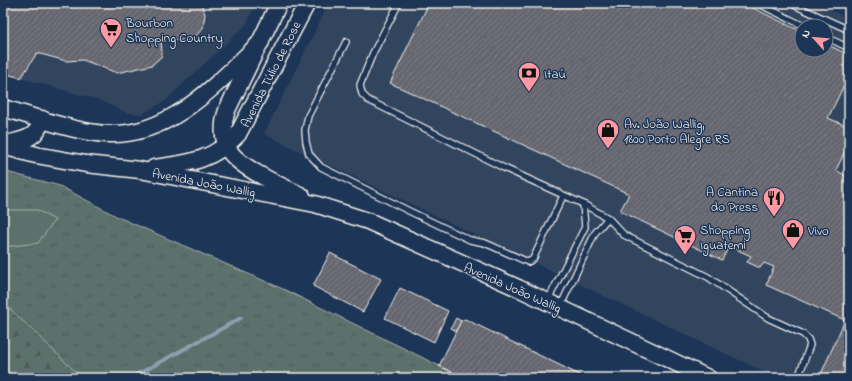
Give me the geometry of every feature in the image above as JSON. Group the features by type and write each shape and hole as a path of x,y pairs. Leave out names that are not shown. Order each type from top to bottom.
{"main road":[{"name":"Avenida Túlio de Rose","path":"227,147 224,133 224,119 279,3"},
{"name":"Avenida Túlio de Rose","path":"227,147 246,122 307,3"},
{"name":"Avenida Túlio de Rose","path":"42,119 81,130 108,134 135,133 158,124 177,113 210,89 260,42"},
{"path":"3,108 42,119 39,130 35,134 3,145"},
{"name":"Avenida João Wallig","path":"3,145 36,155 79,163 140,170 315,204 368,221 554,305 708,378"},
{"name":"Avenida João Wallig","path":"140,170 194,162 213,156 227,147 233,155 244,164 315,204"}],"lane":[{"path":"399,3 373,53 360,85 362,94 368,100 563,196 583,204 608,218 624,235 708,277 768,318 803,334 808,339 810,345 798,378"},
{"path":"757,3 794,21"},
{"path":"790,3 849,30"},
{"path":"834,41 849,48"},
{"path":"346,42 308,116 305,130 309,154 321,167 470,240 485,244 528,262 533,259 563,196"},
{"path":"554,305 585,227 583,204"},
{"path":"554,305 595,233 608,218"}],"shaded area":[{"name":"Bourbon Shopping Country","path":"3,3 256,3 246,25 165,101 142,114 127,113 99,100 3,73"},
{"name":"Shopping Iguatemi","path":"329,3 816,3 849,19 849,378 777,378 264,134"}],"green space":[{"path":"3,171 60,186 118,217 283,289 464,378 3,378"},
{"path":"8,210 37,210 55,220 38,243 3,247 3,218"},
{"path":"3,302 82,378 3,378"}],"building":[{"path":"3,3 201,3 205,14 203,28 194,38 186,41 173,40 165,34 161,37 162,56 152,65 117,73 83,60 66,61 37,53 21,78 3,73"},
{"path":"429,3 743,3 794,28 794,58 834,58 834,48 849,55 849,75 828,118 849,127 849,143 836,170 849,178 849,322 766,285 774,267 764,263 760,268 747,262 751,256 729,246 722,260 620,211 629,194 390,83"},
{"path":"330,253 381,279 363,312 313,286"},
{"path":"400,288 448,311 434,342 385,318"},
{"path":"456,318 461,321 456,331 451,328"},
{"path":"465,319 586,378 465,378 439,366 461,321"},
{"path":"844,322 849,324 849,378 831,378 821,374"}],"waterway":[{"path":"131,378 241,318"}],"place":[{"name":"Bourbon Shopping Country","path":"111,48"},
{"name":"Itaú","path":"529,92"},
{"name":"Av. João Wallig, 1800 Porto Alegre RS","path":"608,150"},
{"name":"A Cantina do Press","path":"774,218"},
{"name":"Vivo","path":"793,250"},
{"name":"Shopping Iguatemi","path":"685,256"}]}
